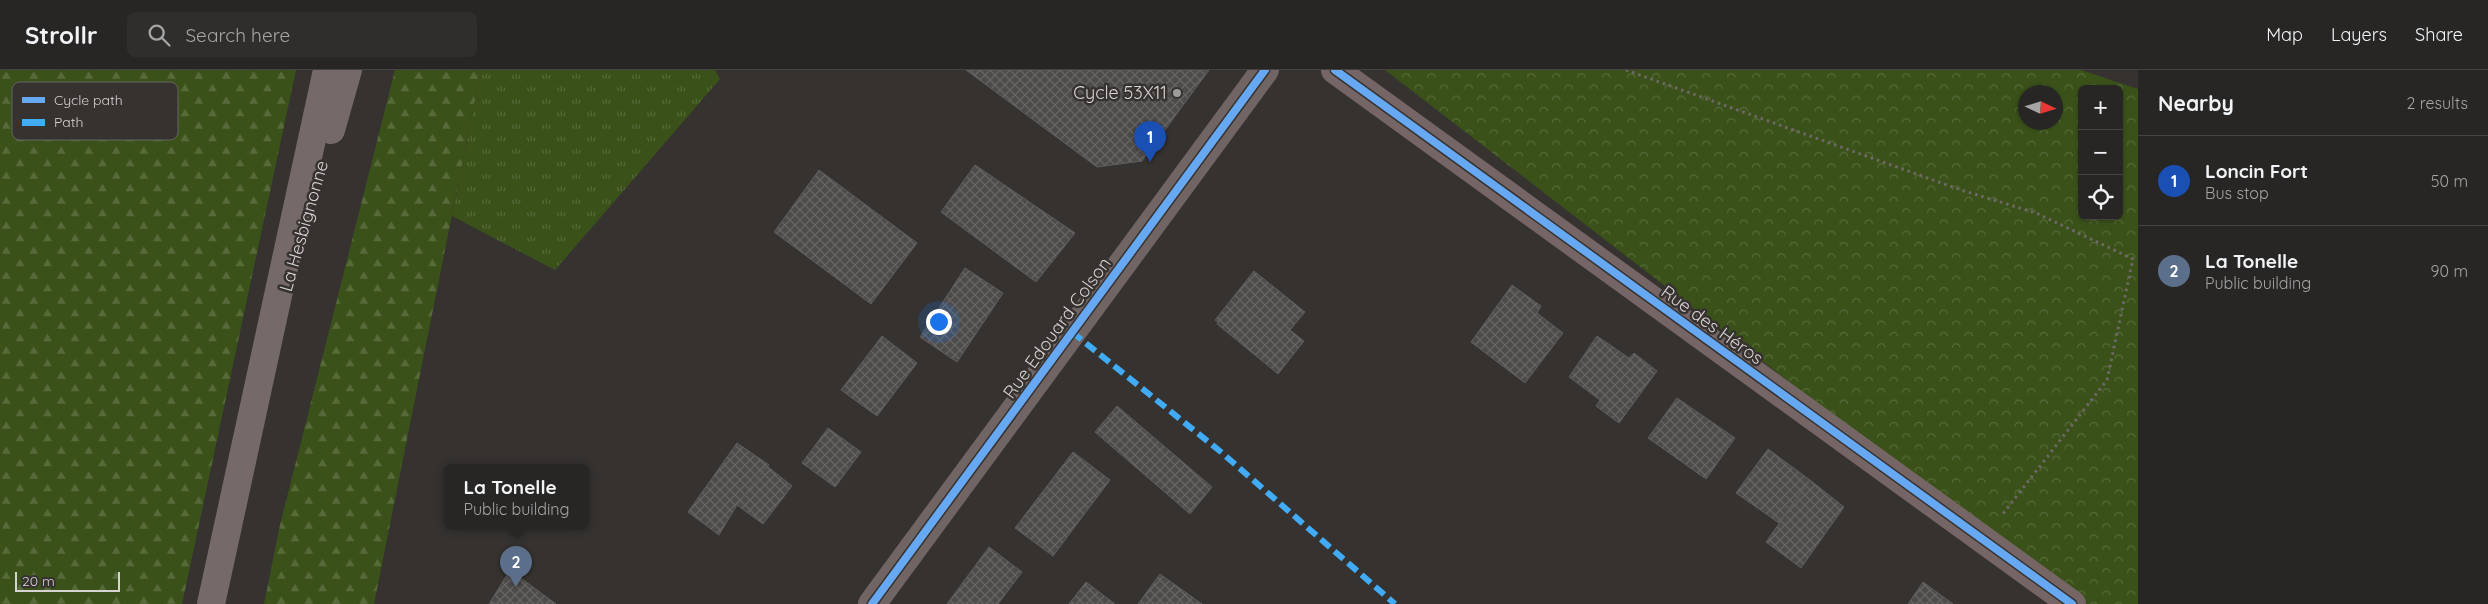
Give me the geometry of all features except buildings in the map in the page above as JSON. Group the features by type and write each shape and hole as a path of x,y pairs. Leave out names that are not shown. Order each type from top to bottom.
{"highway":[{"path":"211,604 261,382 326,70"},
{"name":"La Hesbignonne","path":"261,382 348,70"}],"main road":[{"name":"Rue Edouard Colson","path":"872,604 1265,70"}],"street":[{"name":"Rue des Héros","path":"1335,70 2072,604"}],"path":[{"path":"1626,70 1961,190 2036,213 2133,258 2107,380 1983,540"}],"green space":[{"path":"0,70 296,70 182,604 0,604"},
{"path":"395,70 481,70 374,604 264,604 280,525"},
{"path":"481,70 715,70 720,79 555,270 452,216"},
{"path":"1385,70 2081,70 2138,89 2138,604 2077,604"}],"marked path":[{"path":"1072,332 1221,452 1395,604"}],"cycle path":[{"path":"872,604 1265,70"},
{"path":"1335,70 2072,604"}],"place":[{"name":"Cycle 53X11","path":"1177,93"},
{"name":"Loncin Fort","path":"1150,162"},
{"name":"La Tonelle","path":"516,587"}]}
